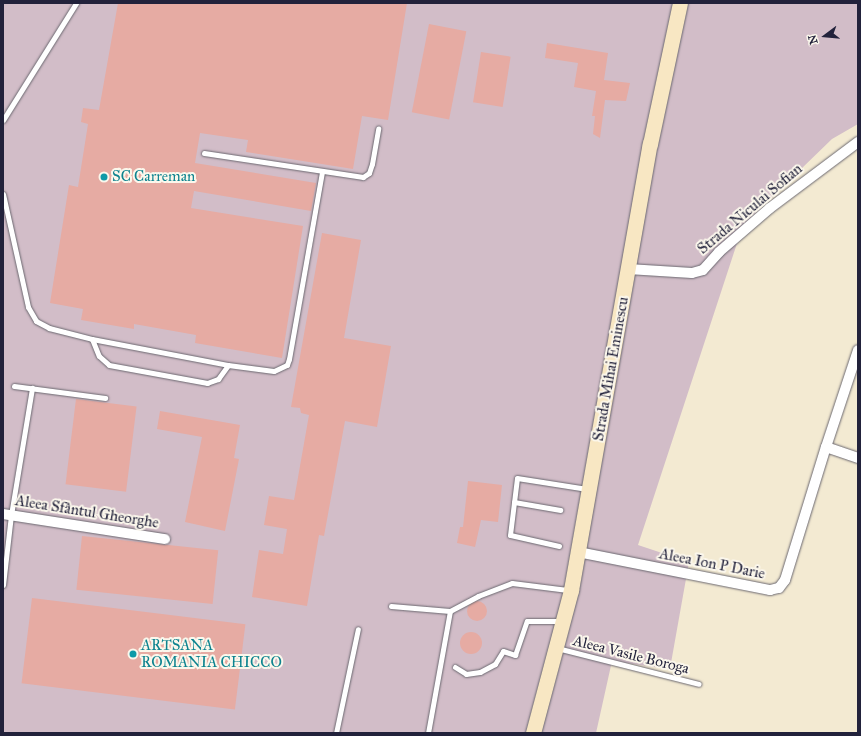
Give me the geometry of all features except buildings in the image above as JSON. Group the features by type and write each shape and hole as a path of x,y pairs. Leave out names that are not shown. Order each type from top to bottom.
{"street":[{"name":"Strada Mihai Eminescu","path":"533,733 565,621 590,490 650,144 680,3"},
{"name":"Strada Niculai Sofian","path":"628,269 692,273 702,270 718,252 770,208 858,142"},
{"name":"Aleea Ion P Darie","path":"578,552 762,589 779,588 785,580 858,350"},
{"path":"826,447 858,458"},
{"name":"Aleea Sfântul Gheorghe","path":"7,515 166,539"}],"lane":[{"path":"3,120 76,3"},
{"path":"204,153 355,178 362,177 369,173 378,130"},
{"path":"3,194 28,307 36,321 49,328 92,339 228,365 274,371 287,365 322,172"},
{"path":"92,339 99,356 109,365 207,383 218,379 228,365"},
{"path":"14,386 105,398"},
{"path":"3,585 7,515 32,388"},
{"path":"559,546 510,535 517,478 590,490"},
{"path":"514,502 560,510"},
{"path":"391,606 450,611 478,596 512,583 571,590"},
{"path":"428,733 450,611"},
{"path":"455,667 466,674 480,672 495,664 503,651 515,655 527,621 565,621"},
{"path":"336,733 358,629"},
{"name":"Aleea Vasile Boroga","path":"557,648 699,684"}],"shaded area":[{"path":"3,3 858,3 858,124 832,139 743,225 638,545 689,562 671,663 689,672 612,661 596,733 3,733"}],"place":[{"name":"SC Carreman","path":"104,177"},
{"name":"ARTSANA ROMANIA CHICCO","path":"133,654"}]}
